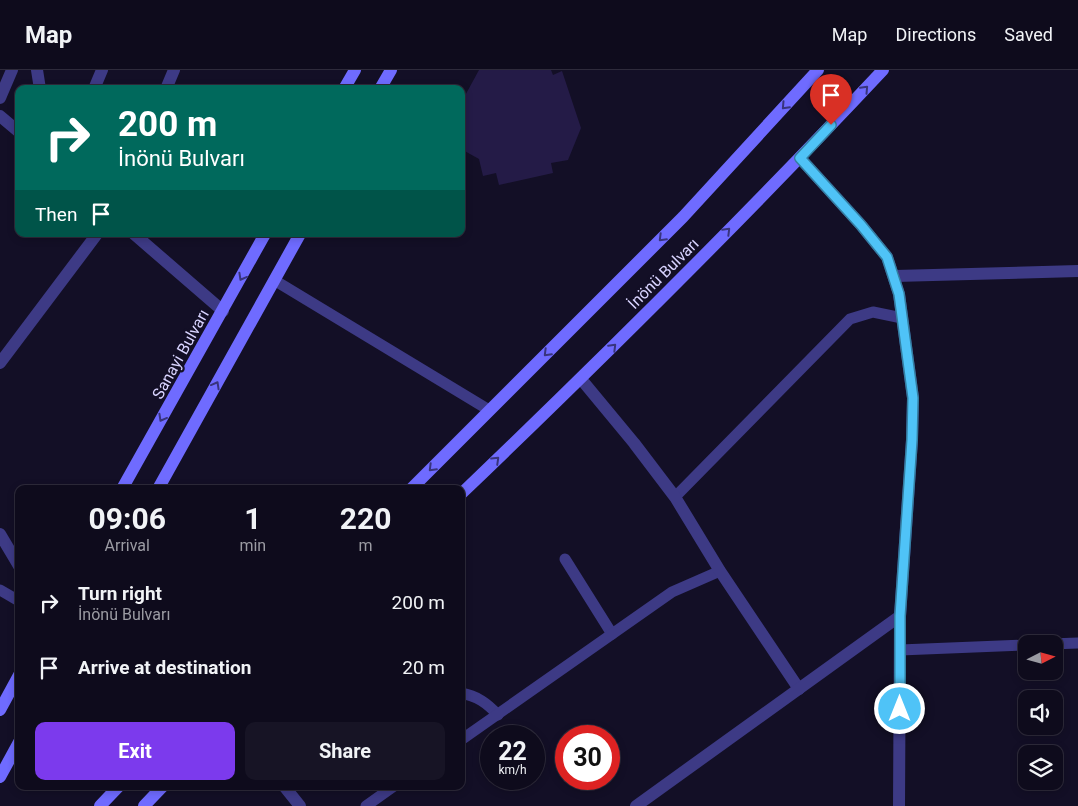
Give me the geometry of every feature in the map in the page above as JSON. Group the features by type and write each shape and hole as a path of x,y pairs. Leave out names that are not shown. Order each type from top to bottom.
{"street":[{"path":"0,98 12,70"},
{"path":"37,70 39,85"},
{"path":"96,85 102,70"},
{"path":"168,85 174,70"},
{"path":"346,85 354,70"},
{"path":"382,85 391,70"},
{"name":"İnönü Bulvarı","path":"415,485 683,217 818,70"},
{"name":"İnönü Bulvarı","path":"465,490 581,379 800,158 883,70"},
{"path":"0,116 15,129"},
{"path":"800,158 861,225 887,257 899,294 913,398 912,440 900,616 899,806"},
{"path":"0,363 95,237"},
{"path":"137,237 223,311"},
{"name":"Sanayi Bulvarı","path":"124,485 263,237"},
{"path":"160,485 298,237"},
{"path":"894,276 1078,271"},
{"path":"581,379 634,443 675,498 720,571 799,689"},
{"path":"0,534 15,559"},
{"path":"636,806 900,616"},
{"path":"0,710 15,682"},
{"path":"0,777 15,749"},
{"path":"100,806 115,790"},
{"path":"144,806 159,790"},
{"path":"287,790 300,806"}],"lane":[{"path":"274,280 489,410"},
{"path":"675,498 850,319 873,312 902,318"},
{"path":"565,559 612,634"},
{"path":"465,737 672,592 720,571"},
{"path":"0,590 15,599"},
{"path":"1063,644 1078,643"},
{"path":"900,650 1018,645"},
{"path":"465,694 481,700 498,715"},
{"path":"366,806 388,790"}],"building":[{"path":"479,70 551,70 553,75 562,71 581,128 568,160 551,163 553,173 499,185 496,173 483,176 479,159 465,151 465,96"}],"route":[{"path":"831,125 800,158 861,225 887,257 899,294 903,331 910,366 913,398 912,440 900,616 900,709"}]}
